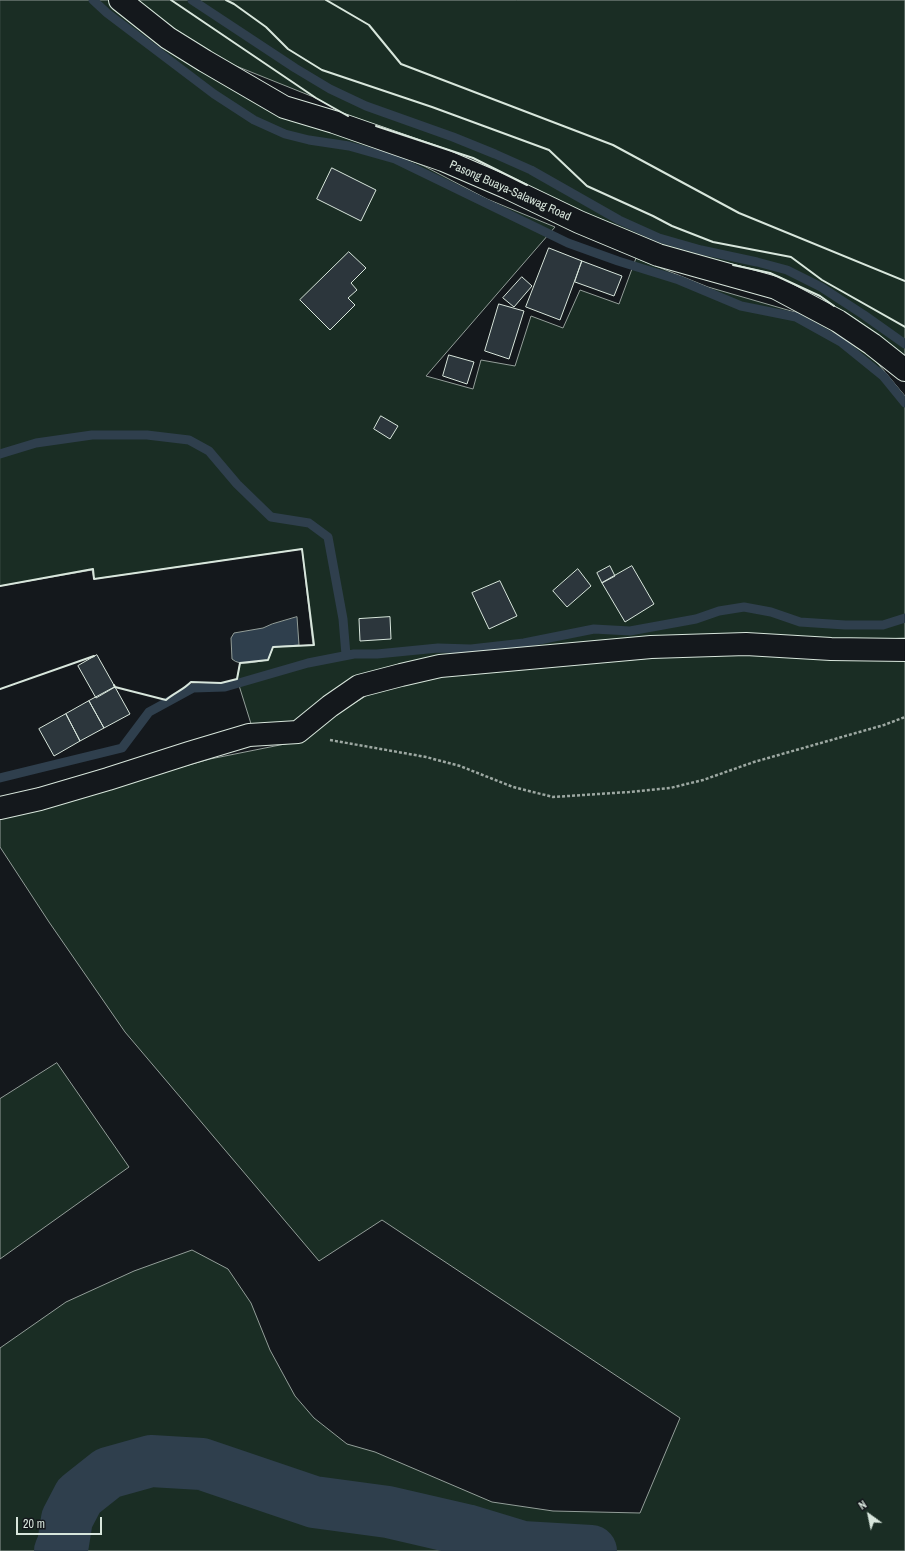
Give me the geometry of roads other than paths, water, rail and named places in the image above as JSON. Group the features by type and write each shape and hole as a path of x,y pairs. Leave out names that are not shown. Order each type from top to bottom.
{"street":[{"name":"Pasong Buaya-Salawag Road","path":"120,0 168,38 204,61 284,107 334,122 443,160 495,182 579,222 658,255 776,288 838,321 872,344 905,370"},
{"path":"0,808 40,799 101,782 249,735 298,732 330,706 359,686 440,666 659,647 746,644 838,649 905,650"}],"water":[{"path":"297,617 299,645 273,647 268,660 239,663 232,659 231,638 234,633 263,628"}],"waterway":[{"path":"93,0 107,13 214,94 254,120 285,134 309,140 349,146 395,159 568,243 618,261 679,280 741,306 796,317 841,342 883,376 905,403"},
{"path":"192,0 295,68 330,89 366,106 453,137 531,170 619,220 659,238 701,250 787,270 821,287 905,344"},
{"path":"0,454 36,443 92,435 147,435 189,440 209,451 237,484 271,517 309,523 328,537 343,619 346,655"},
{"path":"0,778 122,748 149,712 193,688 225,687 308,663 354,654 377,654 438,648 471,649 524,643 594,629 630,631 696,619 719,611 744,607 771,612 800,622 845,625 883,625 905,618"},
{"path":"60,1551 63,1544 67,1519 79,1496 108,1473 151,1461 202,1464 314,1502 388,1512 466,1530 522,1547 591,1551"}]}
